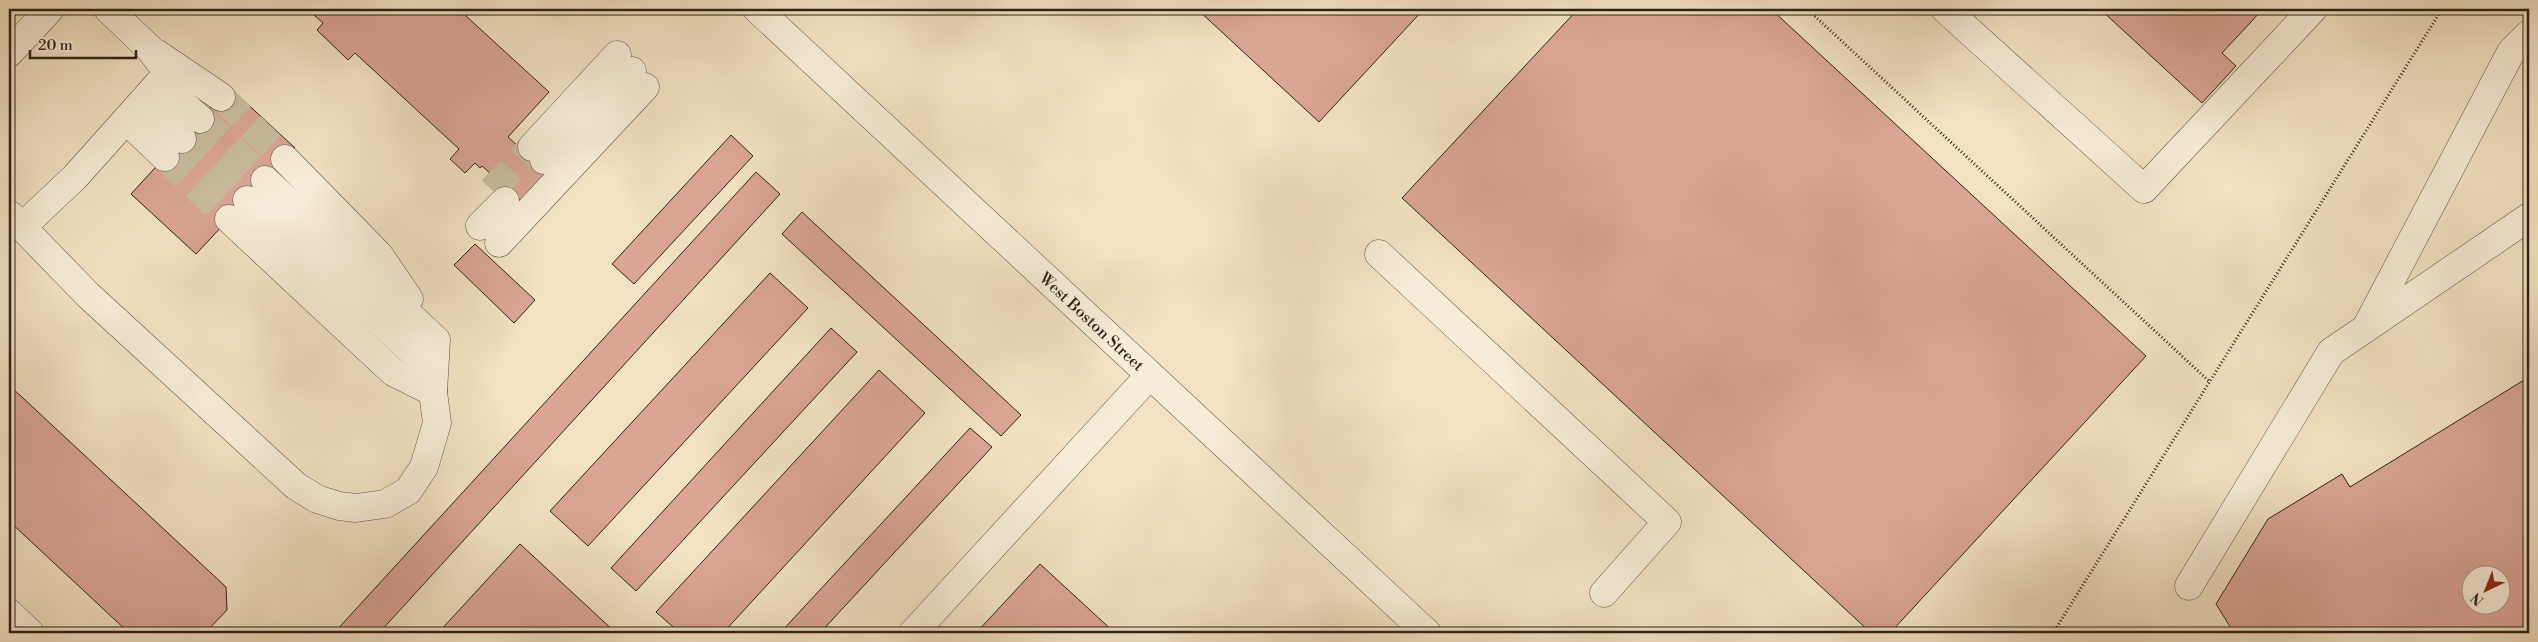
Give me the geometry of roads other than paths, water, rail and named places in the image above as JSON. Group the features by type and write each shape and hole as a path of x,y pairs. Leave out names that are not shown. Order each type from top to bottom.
{"street":[{"path":"9,53 50,9"},
{"path":"108,9 148,48 168,73 75,177 16,220 88,295 296,486 317,499 339,506 356,508 385,504 408,491 424,467 437,423 433,392 436,340 379,255 285,159"},
{"name":"West Boston Street","path":"757,9 1427,633"},
{"path":"1945,9 2144,190 2313,9"},
{"path":"2366,328 2511,52 2529,34"},
{"path":"148,48 221,97"},
{"path":"498,196 483,228 631,71 538,154"},
{"path":"143,101 182,138 143,101"},
{"path":"265,180 436,340"},
{"path":"238,209 393,372 433,392"},
{"path":"2189,586 2331,352 2529,218"},
{"path":"1380,254 1667,522 1604,593"},
{"path":"913,633 1150,375"},
{"path":"9,613 30,633"}],"tunnel":[{"path":"221,97 285,159"},
{"path":"200,119 265,180"},
{"path":"182,139 247,200"},
{"path":"492,190 532,147"},
{"path":"165,157 229,219"}]}
